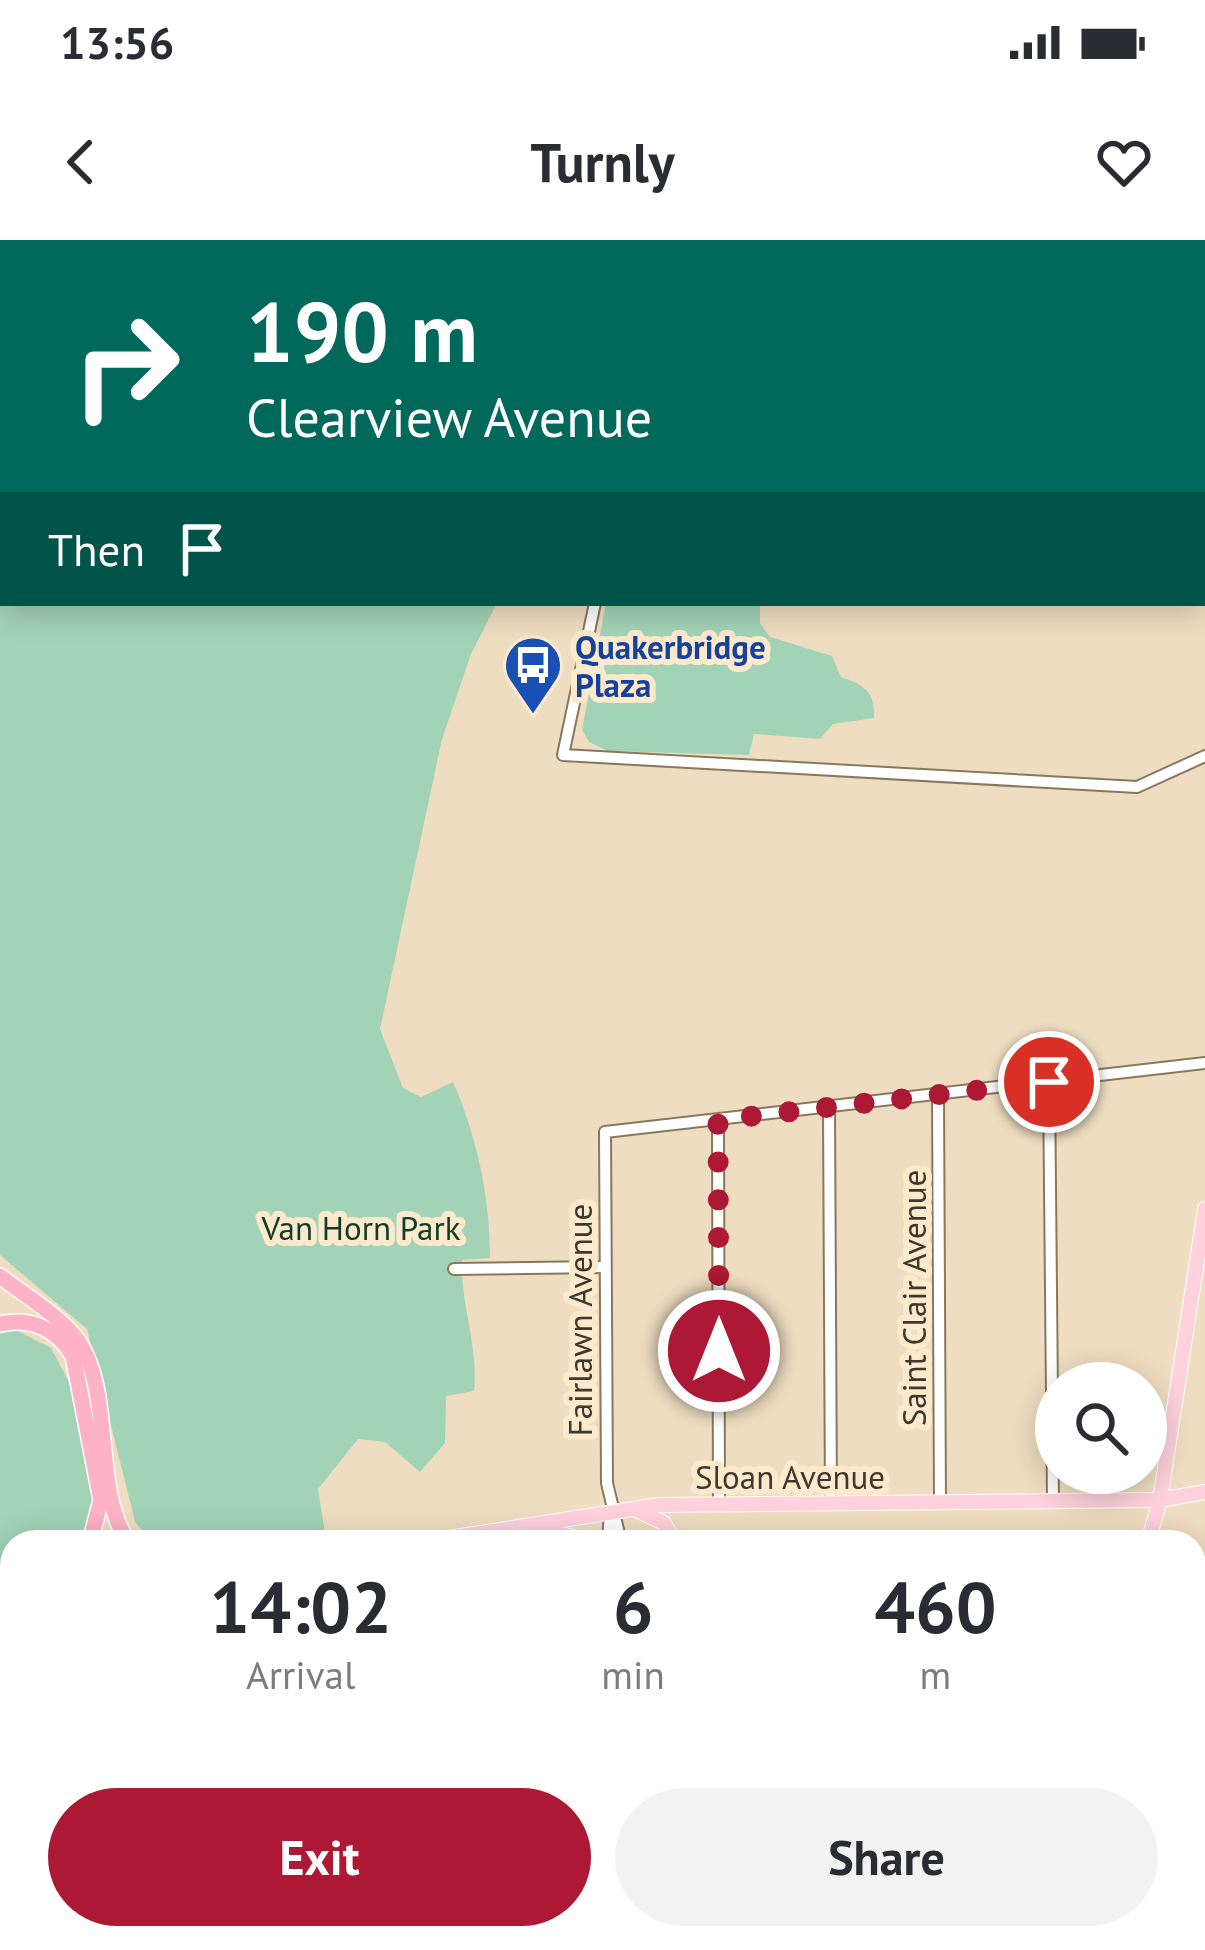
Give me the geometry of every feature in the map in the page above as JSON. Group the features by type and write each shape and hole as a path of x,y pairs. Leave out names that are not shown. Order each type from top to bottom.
{"highway":[{"path":"0,1276 82,1346 123,1530"},
{"path":"0,1324 41,1326 64,1342 73,1356 101,1500 93,1530"}],"main road":[{"path":"1151,1530 1205,1209"},
{"name":"Sloan Avenue","path":"486,1530 630,1506 1160,1500 1205,1492"},
{"path":"630,1506 664,1523 668,1530"},
{"path":"518,1524 543,1530"}],"street":[{"path":"594,606 563,755 1137,787 1205,756"},
{"path":"719,1504 718,1120 1205,1064"},
{"path":"1049,1082 1053,1500"},
{"name":"Saint Clair Avenue","path":"938,1094 940,1502"},
{"path":"829,1107 831,1503"},
{"name":"Fairlawn Avenue","path":"609,1530 605,1132 718,1120"},
{"path":"454,1269 605,1267"},
{"name":"Fairlawn Avenue","path":"610,1508 617,1530"}],"green space":[{"name":"Van Horn Park","path":"0,606 495,606 471,654 442,739 380,1029 403,1088 421,1097 453,1082 485,1190 490,1258 462,1260 474,1391 446,1396 445,1443 420,1472 385,1442 358,1439 318,1489 324,1530 142,1530 135,1522 87,1329 0,1255"},
{"path":"605,606 760,606 760,623 770,637 832,656 841,677 862,687 874,709 874,718 833,724 820,739 754,734 749,755 608,751 589,742 582,730"},
{"path":"16,1330 51,1348 69,1382 95,1504 83,1530 0,1530 0,1334"}],"place":[{"name":"Quakerbridge Plaza","path":"533,716"}],"route":[{"path":"719,1351 718,1120 1049,1082"}]}
